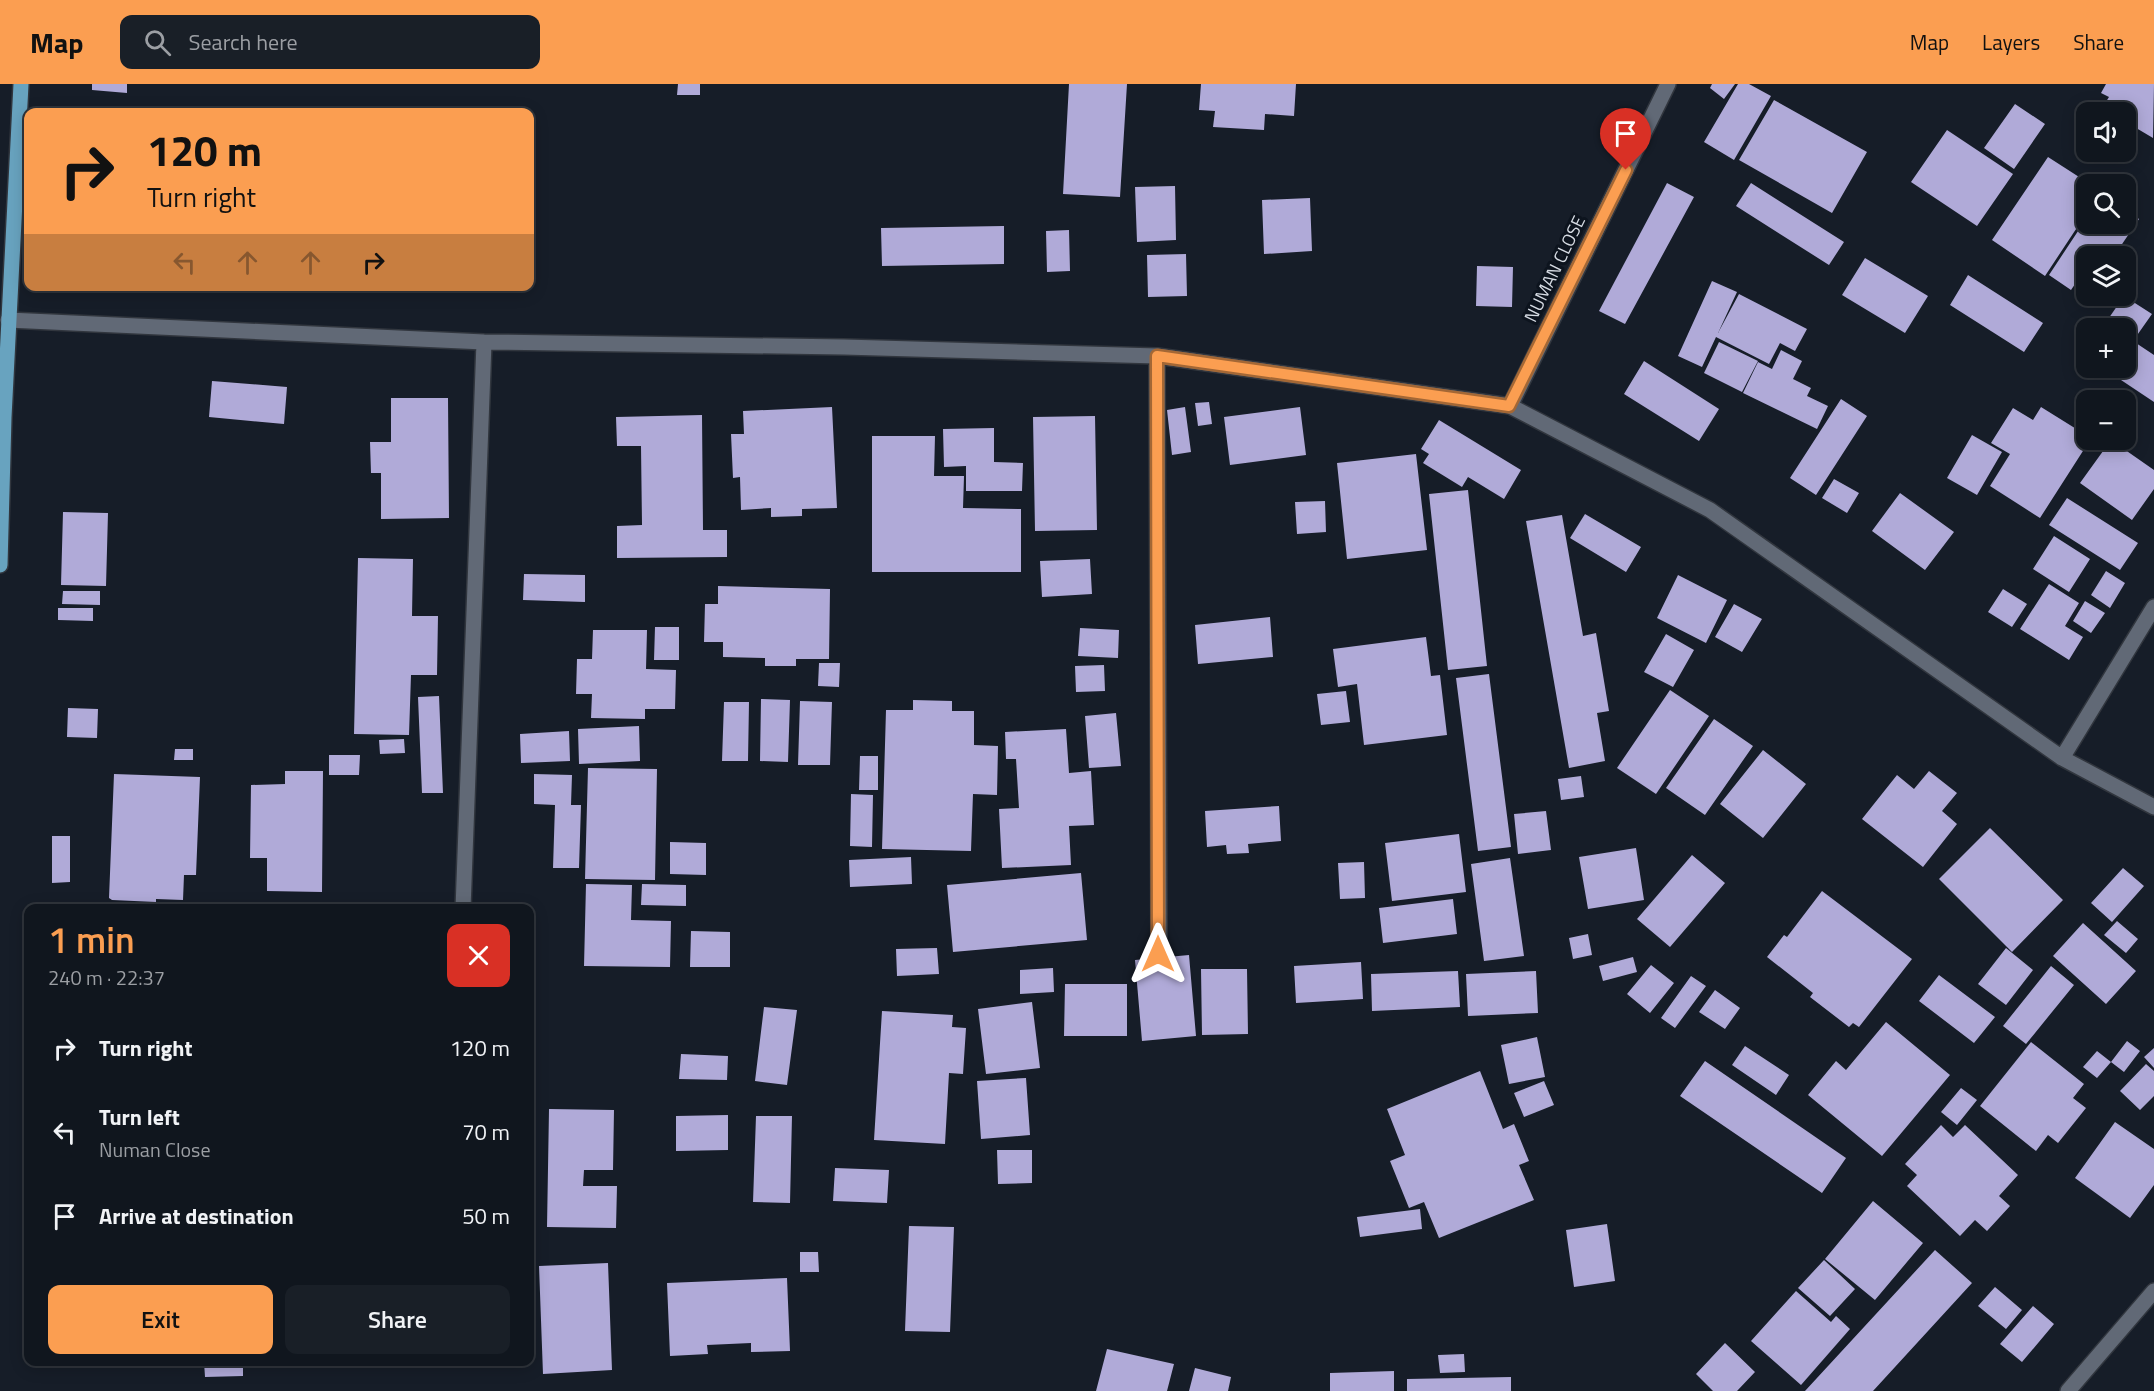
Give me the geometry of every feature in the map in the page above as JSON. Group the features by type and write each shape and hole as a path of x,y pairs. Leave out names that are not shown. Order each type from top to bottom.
{"main road":[{"path":"0,565 21,84"}],"street":[{"name":"NUMAN CLOSE","path":"1509,406 1668,84"},
{"path":"9,320 484,342 844,347 1157,356 1509,406 1710,510 2061,759 2154,807"},
{"path":"463,904 484,342"},
{"path":"1157,356 1158,954"},
{"path":"2061,759 2154,607"},
{"path":"2068,1391 2154,1291"}],"building":[{"path":"92,84 127,84 127,93 92,90"},
{"path":"678,84 700,84 700,95 677,95"},
{"path":"1069,84 1127,84 1120,197 1063,194"},
{"path":"1201,84 1296,84 1294,116 1265,114 1264,130 1213,127 1215,111 1199,110"},
{"path":"1712,84 1735,84 1724,99 1710,88"},
{"path":"1738,84 1749,84 1771,96 1734,160 1704,142"},
{"path":"2106,84 2154,84 2153,138 2136,128 2136,102 2106,102 2109,97 2101,93"},
{"path":"1774,100 1867,152 1832,213 1739,160"},
{"path":"2015,104 2045,124 2014,169 1984,148"},
{"path":"1947,130 2013,174 1977,226 1911,182"},
{"path":"2048,157 2076,175 2076,229 2045,276 1992,240"},
{"path":"1667,183 1694,197 1625,324 1599,311"},
{"path":"1751,183 1844,242 1829,265 1736,206"},
{"path":"1175,186 1176,240 1137,242 1135,187"},
{"path":"1310,198 1312,251 1264,254 1262,200"},
{"path":"1004,226 1004,264 882,266 881,228"},
{"path":"1069,230 1070,271 1047,272 1046,231"},
{"path":"2076,234 2129,234 2121,246 2076,246 2076,283 2071,290 2049,275"},
{"path":"1186,254 1187,296 1148,297 1147,255"},
{"path":"1865,258 1928,296 1905,333 1842,295"},
{"path":"1477,266 1513,267 1512,307 1476,306"},
{"path":"1968,275 2043,323 2024,352 1950,305"},
{"path":"1712,281 1737,292 1718,333 1739,294 1807,329 1795,351 1780,343 1769,364 1716,337 1702,367 1678,356"},
{"path":"2136,304 2152,314 2136,337 2136,318 2109,318 2117,306 2136,306"},
{"path":"1719,342 1758,361 1742,392 1704,373"},
{"path":"2136,343 2154,355 2154,402 2118,378 2136,378"},
{"path":"1781,350 1802,361 1793,379 1811,388 1807,396 1828,406 1817,429 1743,393 1758,362 1772,369"},
{"path":"1644,361 1719,409 1699,441 1624,394"},
{"path":"212,381 287,387 284,424 209,417"},
{"path":"391,398 448,398 449,518 381,519 381,473 371,473 370,442 391,442"},
{"path":"1841,399 1867,416 1816,495 1790,478"},
{"path":"1209,402 1212,424 1198,426 1195,403"},
{"path":"832,407 837,508 802,509 802,516 771,517 771,508 741,510 740,477 733,478 731,434 744,434 743,411"},
{"path":"1185,407 1191,452 1172,455 1167,410"},
{"path":"1300,407 1306,455 1230,465 1224,417"},
{"path":"2041,407 2076,429 2076,450 2084,450 2040,518 1990,486 2010,454 1991,443 2013,408 2033,420"},
{"path":"702,415 703,530 727,530 727,557 617,558 617,526 642,525 641,446 617,446 616,417"},
{"path":"1095,416 1097,530 1035,531 1033,417"},
{"path":"1439,420 1521,470 1504,499 1468,477 1462,487 1423,463 1429,454 1421,449"},
{"path":"994,428 994,462 1023,463 1022,491 966,491 966,466 944,467 943,429"},
{"path":"1972,435 2002,452 1977,495 1947,478"},
{"path":"872,436 935,436 934,476 964,476 963,508 1021,509 1021,572 872,572"},
{"path":"2104,450 2125,450 2154,470 2154,489 2132,520 2080,483"},
{"path":"1416,454 1427,550 1347,559 1337,463"},
{"path":"1834,479 1859,493 1847,513 1822,498"},
{"path":"1468,490 1487,666 1448,670 1429,494"},
{"path":"1900,493 1954,532 1925,570 1872,531"},
{"path":"2067,498 2138,543 2120,570 2049,525"},
{"path":"1325,501 1326,532 1297,534 1295,502"},
{"path":"63,512 108,513 106,586 61,585"},
{"path":"1585,514 1641,547 1626,572 1570,538"},
{"path":"1562,515 1583,636 1596,633 1609,711 1597,713 1605,761 1569,768 1526,521"},
{"path":"2054,536 2090,559 2069,592 2033,569"},
{"path":"358,558 413,559 412,616 438,616 437,675 411,675 409,735 354,734"},
{"path":"1090,559 1092,594 1042,597 1040,561"},
{"path":"2106,571 2125,583 2110,608 2091,595"},
{"path":"524,574 585,575 585,602 523,600"},
{"path":"1678,575 1727,600 1706,643 1657,618"},
{"path":"2049,584 2079,603 2065,626 2083,637 2069,660 2020,629"},
{"path":"718,586 830,589 829,659 796,659 796,666 765,666 765,658 723,657 723,642 704,642 705,604 718,604"},
{"path":"2003,589 2027,604 2012,627 1988,612"},
{"path":"63,591 100,591 100,605 62,604"},
{"path":"2085,601 2105,613 2091,633 2073,621"},
{"path":"1734,604 1762,619 1742,652 1715,637"},
{"path":"58,608 93,608 93,621 58,620"},
{"path":"1270,617 1273,657 1198,664 1195,625"},
{"path":"655,627 679,627 679,660 654,660"},
{"path":"1080,628 1119,630 1118,658 1078,656"},
{"path":"593,630 647,630 646,669 676,670 675,709 645,709 645,719 591,718 592,694 576,694 577,659 592,659"},
{"path":"1666,634 1694,650 1673,687 1644,672"},
{"path":"1426,637 1431,676 1440,675 1447,735 1364,745 1357,684 1338,687 1333,649"},
{"path":"819,663 840,663 839,687 818,686"},
{"path":"1104,665 1105,691 1076,692 1075,666"},
{"path":"1489,674 1511,847 1478,851 1456,678"},
{"path":"1670,690 1709,716 1656,794 1617,768"},
{"path":"1346,691 1350,722 1321,725 1317,694"},
{"path":"439,696 443,793 422,793 418,697"},
{"path":"761,699 790,700 788,762 760,761"},
{"path":"913,700 952,701 952,711 974,711 974,745 998,746 997,795 973,794 971,851 882,849 886,710 913,710"},
{"path":"800,701 832,702 830,765 798,765"},
{"path":"724,702 749,702 748,761 722,761"},
{"path":"68,708 98,709 97,738 67,737"},
{"path":"1116,713 1121,766 1089,768 1085,716"},
{"path":"1714,719 1753,746 1705,815 1666,788"},
{"path":"639,726 640,761 579,764 578,729"},
{"path":"1066,729 1069,773 1091,771 1094,825 1069,826 1071,865 1002,868 999,809 1019,808 1016,759 1006,759 1005,732"},
{"path":"569,731 570,761 521,763 520,734"},
{"path":"404,739 405,753 380,754 379,740"},
{"path":"175,749 193,749 193,760 174,760"},
{"path":"1763,750 1806,784 1763,838 1720,804"},
{"path":"329,755 360,755 359,775 329,775"},
{"path":"860,756 878,756 878,790 859,790"},
{"path":"588,768 657,769 655,880 585,879"},
{"path":"285,771 323,771 322,892 267,891 267,858 250,858 251,785 285,784"},
{"path":"1929,771 1957,793 1942,811 1957,824 1923,867 1862,819 1897,775 1914,789"},
{"path":"114,774 200,777 196,875 184,875 183,900 156,899 156,902 109,898"},
{"path":"534,774 572,775 571,805 581,805 579,868 553,868 555,805 534,804"},
{"path":"1581,776 1584,797 1561,800 1558,779"},
{"path":"851,794 873,795 872,847 850,846"},
{"path":"1279,806 1281,841 1248,844 1249,853 1227,854 1226,845 1207,847 1205,811"},
{"path":"1546,811 1551,850 1518,854 1514,814"},
{"path":"1990,828 2063,900 2012,952 1939,879"},
{"path":"1459,834 1466,892 1392,901 1385,843"},
{"path":"52,836 70,836 70,882 52,883"},
{"path":"670,842 706,843 706,875 670,874"},
{"path":"1636,848 1644,900 1588,909 1579,857"},
{"path":"1692,855 1725,883 1670,947 1637,919"},
{"path":"911,857 912,884 850,887 849,860"},
{"path":"1510,858 1524,956 1484,961 1471,864"},
{"path":"1364,862 1365,898 1340,899 1338,863"},
{"path":"2123,868 2144,886 2112,922 2091,903"},
{"path":"1081,873 1087,940 953,952 947,885"},
{"path":"586,884 632,885 631,920 671,921 670,967 584,966"},
{"path":"642,884 686,885 686,906 641,905"},
{"path":"1822,891 1912,959 1859,1027 1853,1023 1849,1027 1810,997 1813,993 1767,957 1784,935 1787,937"},
{"path":"1453,899 1457,934 1383,943 1379,908"},
{"path":"2117,921 2138,939 2126,953 2104,935"},
{"path":"2083,923 2136,971 2106,1004 2053,956"},
{"path":"691,931 730,932 730,967 690,967"},
{"path":"1588,934 1592,955 1573,959 1569,938"},
{"path":"937,948 939,974 897,976 896,949"},
{"path":"2006,948 2033,970 2006,1005 1978,984"},
{"path":"1189,955 1196,1036 1142,1041 1135,960"},
{"path":"1633,957 1637,972 1603,981 1599,966"},
{"path":"1361,962 1363,999 1296,1003 1294,966"},
{"path":"1651,965 1674,983 1650,1013 1627,994"},
{"path":"2051,966 2074,985 2026,1044 2003,1026"},
{"path":"1053,968 1054,992 1020,994 1020,970"},
{"path":"1201,969 1247,969 1248,1034 1202,1035"},
{"path":"1458,971 1460,1007 1372,1011 1371,974"},
{"path":"1536,971 1538,1013 1468,1016 1466,974"},
{"path":"1939,975 1995,1017 1974,1043 1919,1001"},
{"path":"1691,976 1706,986 1675,1028 1661,1018"},
{"path":"1065,984 1127,984 1127,1036 1064,1036"},
{"path":"1715,990 1740,1008 1725,1029 1699,1012"},
{"path":"1032,1002 1040,1068 986,1074 978,1009"},
{"path":"764,1007 797,1010 787,1085 755,1081"},
{"path":"882,1011 953,1015 952,1027 966,1028 963,1074 949,1073 945,1144 874,1140"},
{"path":"1886,1022 1950,1075 1882,1156 1808,1095 1836,1061 1846,1070"},
{"path":"1537,1037 1545,1077 1509,1084 1501,1045"},
{"path":"2127,1041 2140,1051 2124,1072 2111,1062"},
{"path":"2031,1042 2084,1084 2073,1098 2086,1108 2058,1143 2048,1135 2036,1151 1980,1106"},
{"path":"1745,1046 1789,1075 1776,1095 1732,1065"},
{"path":"2154,1048 2154,1068 2144,1057"},
{"path":"2097,1051 2111,1062 2097,1078 2083,1067"},
{"path":"681,1054 728,1056 727,1080 679,1079"},
{"path":"1705,1061 1846,1158 1822,1193 1680,1096"},
{"path":"2146,1064 2154,1071 2154,1096 2140,1110 2120,1091"},
{"path":"1480,1071 1503,1129 1514,1124 1529,1161 1519,1165 1534,1200 1439,1238 1424,1202 1409,1208 1390,1161 1405,1155 1387,1109"},
{"path":"1026,1078 1030,1135 981,1139 977,1081"},
{"path":"1544,1081 1554,1105 1524,1117 1514,1093"},
{"path":"1961,1088 1977,1100 1957,1125 1941,1112"},
{"path":"549,1109 614,1110 613,1170 584,1170 583,1186 617,1186 616,1228 547,1227"},
{"path":"728,1115 728,1150 676,1151 676,1116"},
{"path":"756,1116 792,1116 790,1203 753,1202"},
{"path":"2115,1122 2154,1149 2154,1185 2130,1218 2075,1178"},
{"path":"1941,1125 1953,1137 1965,1125 2018,1175 1999,1196 2010,1206 1987,1231 1975,1220 1960,1236 1907,1186 1917,1175 1905,1164"},
{"path":"997,1150 1032,1150 1032,1183 998,1184"},
{"path":"835,1168 889,1170 887,1203 833,1201"},
{"path":"1873,1201 1923,1243 1875,1300 1825,1259"},
{"path":"1420,1209 1422,1229 1360,1237 1357,1217"},
{"path":"1607,1224 1615,1281 1574,1287 1566,1230"},
{"path":"909,1226 954,1227 950,1332 905,1331"},
{"path":"1935,1250 1972,1283 1873,1391 1805,1391"},
{"path":"800,1252 818,1252 819,1272 800,1272"},
{"path":"1824,1260 1855,1289 1830,1316 1798,1288"},
{"path":"608,1263 612,1370 543,1374 539,1266"},
{"path":"787,1278 790,1351 751,1352 751,1343 707,1345 708,1354 670,1356 667,1283"},
{"path":"1995,1287 2022,1310 2006,1329 1978,1306"},
{"path":"1796,1291 1831,1322 1836,1316 1850,1329 1801,1385 1751,1341"},
{"path":"2033,1306 2054,1324 2022,1362 2000,1344"},
{"path":"1725,1343 1755,1372 1737,1391 1713,1391 1696,1374"},
{"path":"1107,1349 1174,1364 1167,1391 1096,1391"},
{"path":"1464,1354 1465,1372 1440,1373 1438,1355"},
{"path":"204,1366 243,1366 243,1376 205,1377"},
{"path":"1195,1368 1231,1377 1228,1391 1189,1391"},
{"path":"1394,1371 1394,1391 1330,1391 1330,1373"},
{"path":"1511,1377 1511,1391 1407,1391 1407,1379"}],"route":[{"path":"1158,954 1157,356 1509,406 1626,170"}]}
